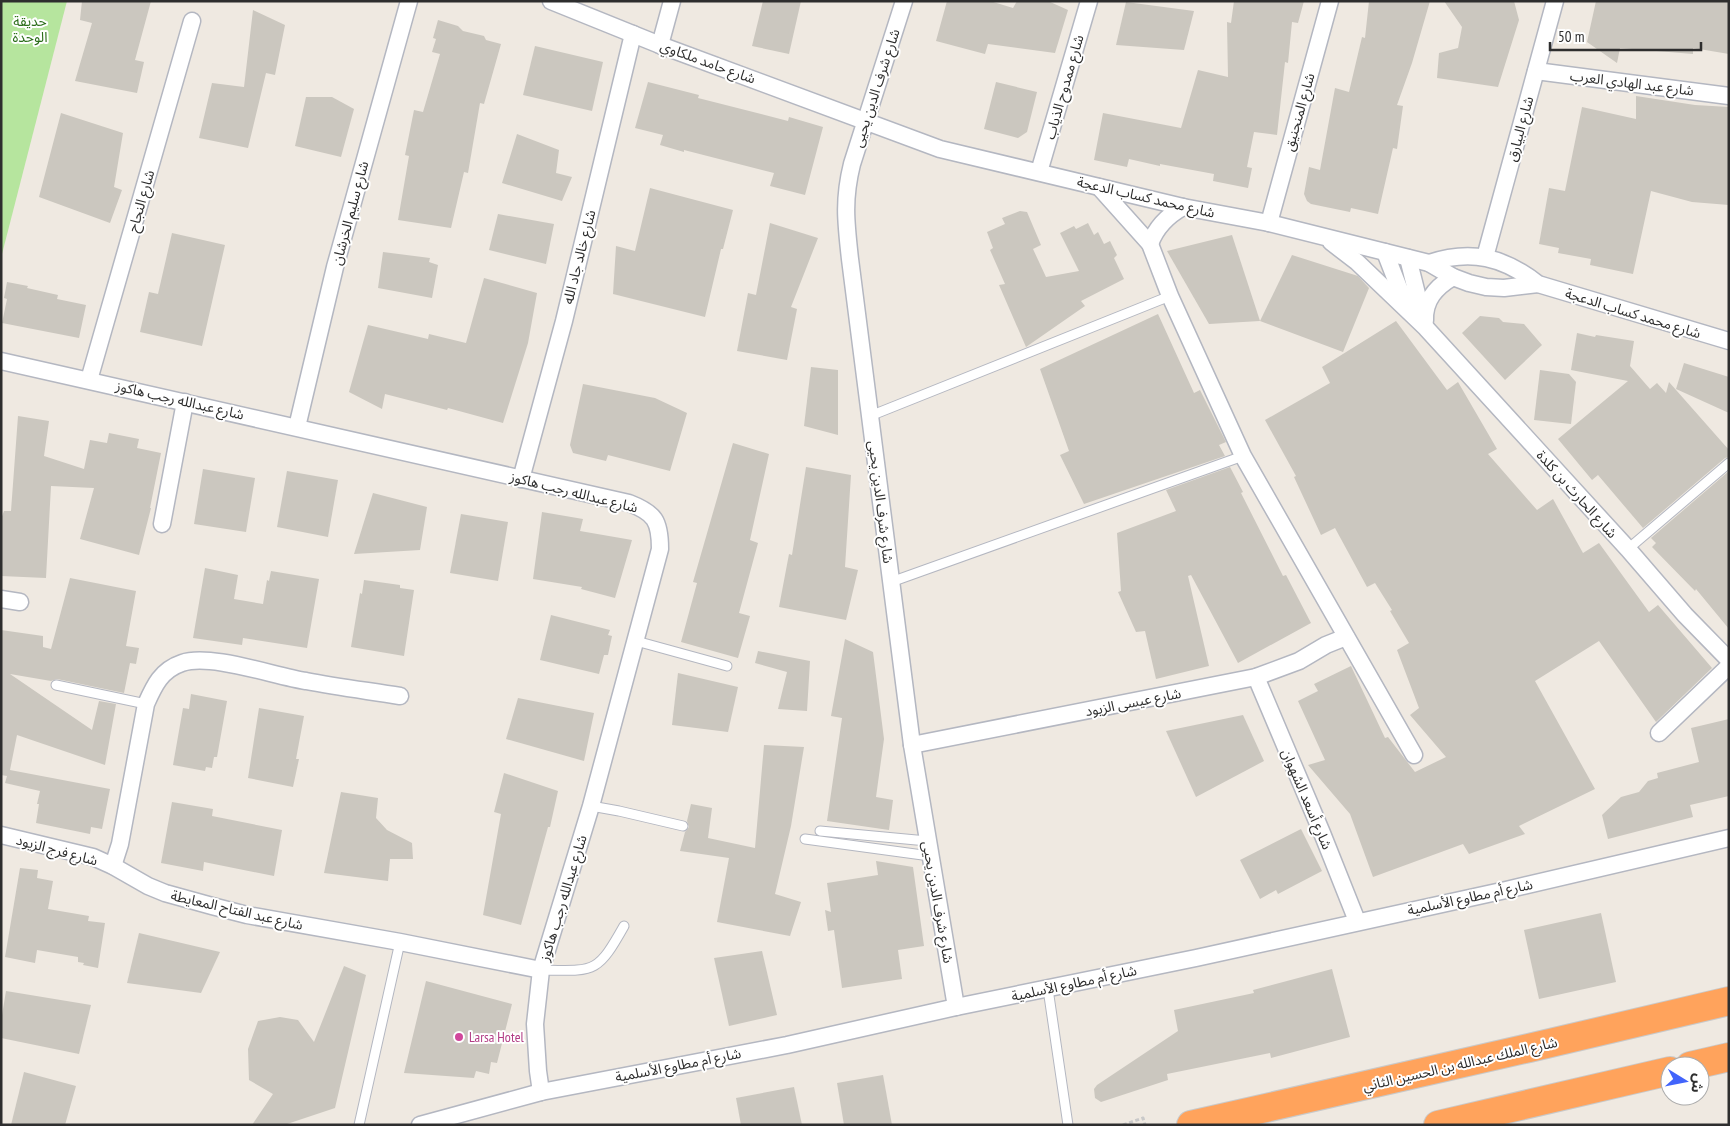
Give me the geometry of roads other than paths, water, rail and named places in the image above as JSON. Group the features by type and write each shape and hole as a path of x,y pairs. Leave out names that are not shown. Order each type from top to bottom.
{"highway":[{"name":"شارع الملك عبدالله بن الحسين الثاني","path":"1191,1125 1519,1051 1729,1001"},
{"path":"1710,1061 1729,1057"},
{"path":"1438,1125 1660,1073"}],"street":[{"name":"شارع سليم الخرشان","path":"297,427 335,268 409,1"},
{"path":"660,44 672,1"},
{"name":"شارع شرف الدين يحيى","path":"904,1 847,186 845,209 912,745 956,1007"},
{"name":"شارع ممدوح الذياب","path":"1039,172 1089,1"},
{"name":"شارع المنجنيق","path":"1268,223 1330,1"},
{"name":"شارع البيارق","path":"1484,257 1555,1"},
{"name":"شارع حامد ملكاوي","path":"557,2 633,34 866,121"},
{"name":"شارع النجاح","path":"89,380 192,21"},
{"name":"شارع خالد جاد الله","path":"521,479 564,321 633,34"},
{"name":"شارع عبد الهادي العرب","path":"1536,71 1729,96"},
{"name":"شارع محمد كساب الدعجة","path":"866,121 940,149 1183,206 1268,223 1429,262 1453,277 1469,283 1486,287 1504,288 1538,284"},
{"path":"1099,187 1150,244 1170,296 1243,456 1414,755"},
{"path":"1150,244 1153,236 1167,217 1183,206"},
{"name":"شارع الحارث بن كلدة","path":"1324,238 1357,262 1426,328 1628,549 1684,615 1729,660"},
{"name":"شارع الحارث بن كلدة","path":"1385,252 1405,298 1426,328"},
{"name":"شارع محمد كساب الدعجة","path":"1429,262 1456,256 1484,257 1513,267 1538,284 1729,342"},
{"name":"شارع الحارث بن كلدة","path":"1408,258 1426,328"},
{"path":"1426,328 1426,309 1433,292 1442,283 1453,277"},
{"name":"شارع عبدالله رجب هاكوز","path":"1,361 629,503 650,512 657,522 660,533 660,549 590,806 541,970 535,1024 541,1092"},
{"path":"162,524 185,402"},
{"path":"1,599 20,602"},
{"name":"شارع عيسى الزيود","path":"912,745 1256,677 1298,661 1326,645 1346,637"},
{"path":"113,866 120,844 146,704 153,687 169,668 197,659 306,682 400,696"},
{"path":"1659,733 1729,666"},
{"name":"شارع أسعد الشهوان","path":"1256,677 1357,921"},
{"name":"شارع فرج الزيود","path":"1,835 73,851 113,866"},
{"name":"شارع أم مطاوع الأسلمية","path":"420,1125 541,1092 787,1045 956,1007 1048,989 1506,890 1729,838"},
{"name":"شارع عبد الفتاح المعايطة","path":"113,866 148,886 165,893 212,906 285,922 400,942 541,970"}],"lane":[{"path":"870,416 1170,296"},
{"path":"891,582 1243,456"},
{"path":"1628,549 1729,463"},
{"path":"636,641 727,666"},
{"path":"56,685 146,704"},
{"path":"590,806 683,826"},
{"path":"820,830 929,849"},
{"path":"805,839 929,849"},
{"path":"541,970 585,970 597,965 608,955 624,926"},
{"path":"359,1125 400,942"},
{"path":"1048,989 1068,1125"}],"place":[{"name":"Larsa Hotel","path":"459,1037"}],"park label":[{"name":"حديقة الوحدة","path":"30,30"}]}
